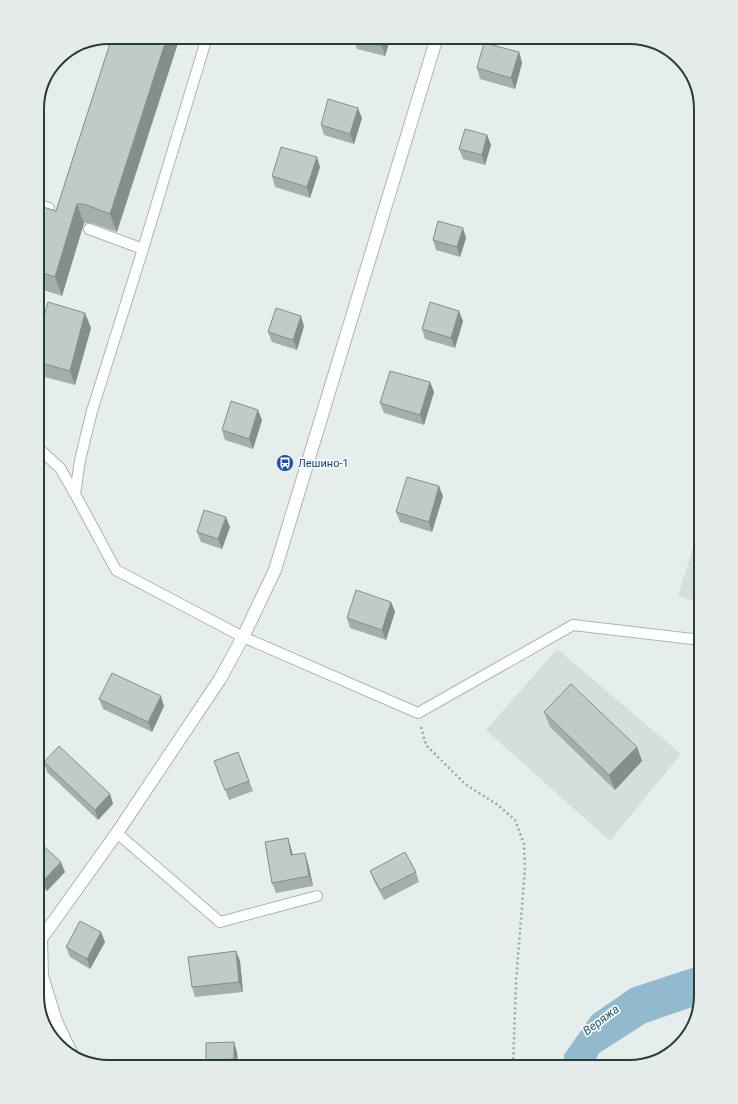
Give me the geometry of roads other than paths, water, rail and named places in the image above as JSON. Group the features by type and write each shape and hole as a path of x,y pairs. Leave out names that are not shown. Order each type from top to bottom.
{"street":[{"path":"44,930 117,833 220,679 275,570 435,44"},
{"path":"44,982 56,1021 68,1046"}],"lane":[{"path":"75,494 80,460 92,411 205,44"},
{"path":"44,206 49,208"},
{"path":"89,229 143,249"},
{"path":"44,453 60,468 116,570 243,636 418,713 573,625 694,639"},
{"path":"117,833 220,922 317,896"}],"water":[{"name":"Веряжа","path":"694,967 693,1007 646,1023 599,1053 596,1060 564,1060 564,1055 592,1015 631,988"}],"place":[{"name":"Лешино-1","path":"285,463"}]}
